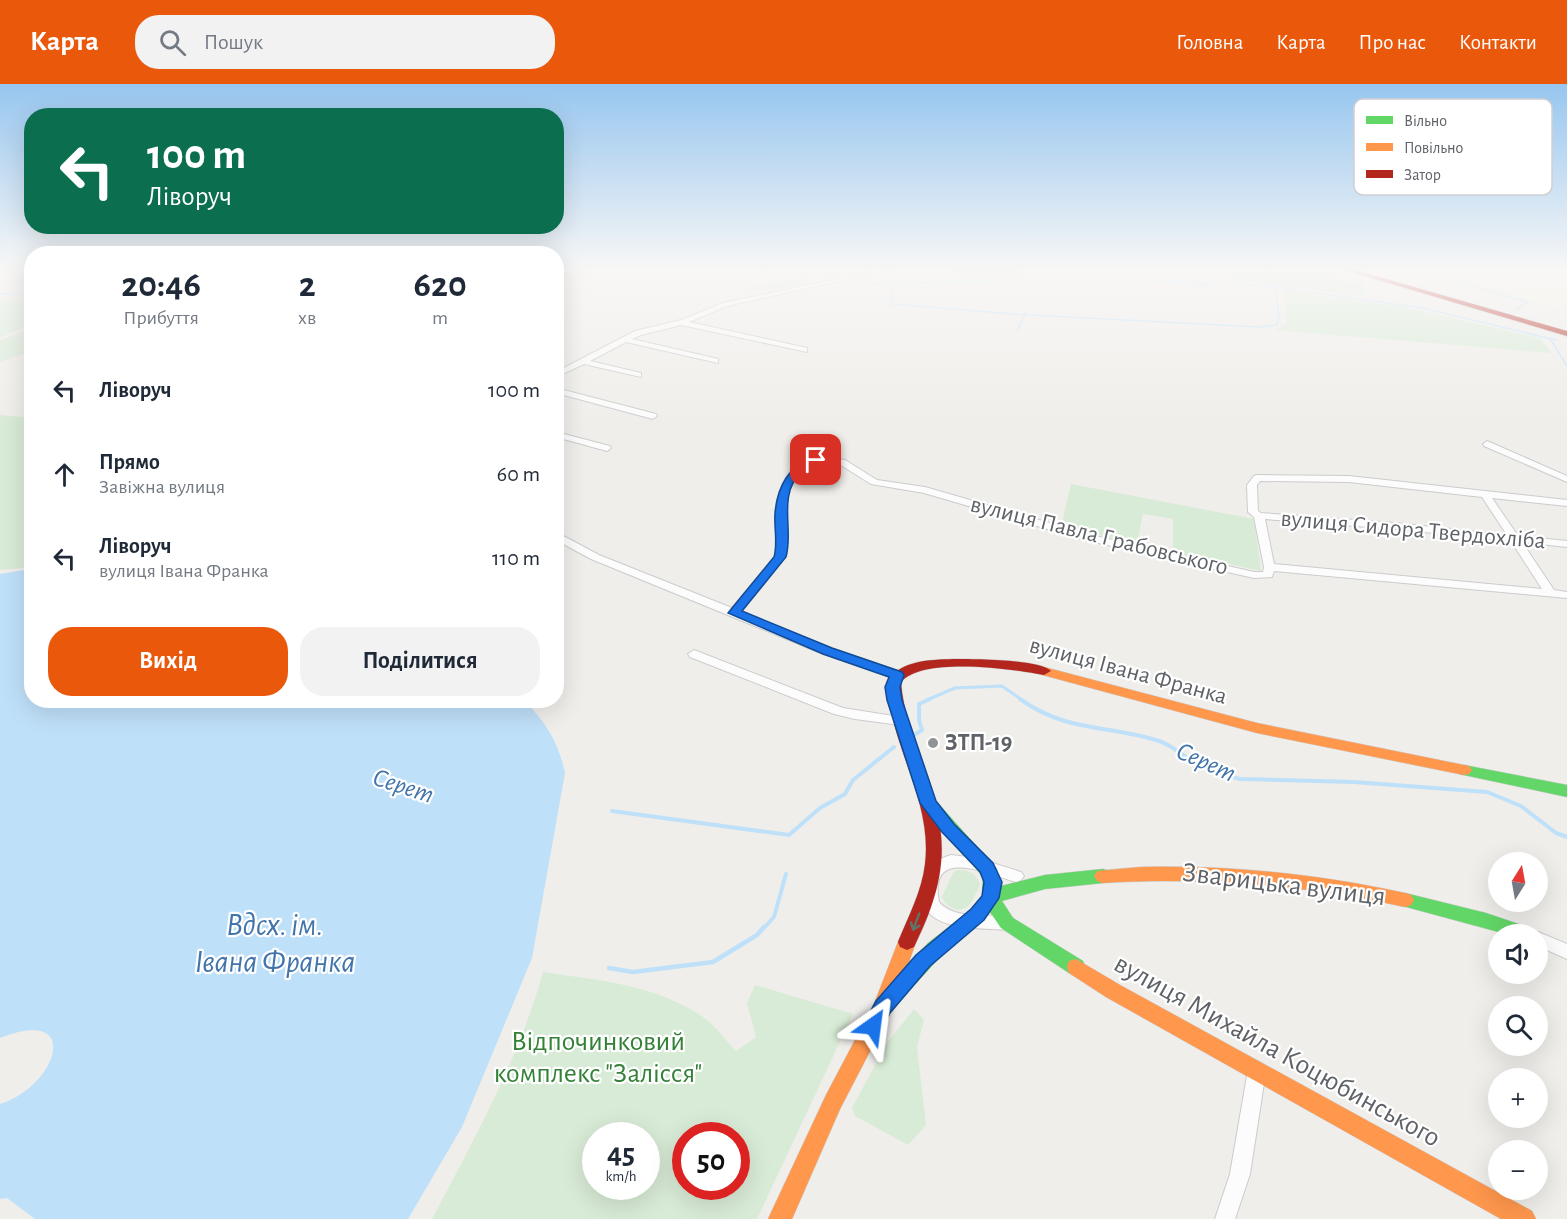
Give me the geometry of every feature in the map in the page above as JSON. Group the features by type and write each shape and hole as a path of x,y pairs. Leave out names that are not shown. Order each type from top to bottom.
{"main road":[{"path":"1531,321 1563,330"},
{"name":"вулиця Івана Франка","path":"897,675 909,669 930,666 973,663 1022,665 1268,730 1567,791"},
{"path":"780,1219 833,1101 883,1007 930,881 934,840 928,803 900,720 892,687 897,675"},
{"path":"883,1007 923,960 970,921 990,898 993,882 986,868 928,803"},
{"name":"Зварицька вулиця","path":"990,898 1015,887 1035,882 1127,873 1171,872 1286,881 1412,901 1498,924"},
{"path":"990,898 1007,923"},
{"name":"вулиця Михайла Коцюбинського","path":"1007,923 1113,991 1524,1219"}],"street":[{"path":"564,371 638,333 686,321"},
{"path":"683,322 804,350"},
{"path":"626,340 715,361"},
{"path":"583,361 638,375"},
{"path":"564,392 653,416"},
{"path":"564,436 607,448"},
{"path":"1487,444 1567,479"},
{"name":"вулиця Павла Грабовського","path":"734,613 780,557 782,498 792,476 804,464 822,459 842,462 874,482 925,490 1089,538 1254,575 1268,575 1269,567 1398,577 1567,595"},
{"path":"1269,567 1259,516 1253,512 1252,484 1257,478 1349,479 1567,503"},
{"path":"1485,494 1551,594"},
{"name":"вулиця Сидора Твердохліба","path":"1259,516 1395,526 1567,544"},
{"path":"564,540 595,557 827,651 897,675"},
{"path":"694,654 839,711 864,717 900,720"},
{"name":"Зварицька вулиця","path":"972,850 1016,876 1035,882"},
{"path":"1007,923 947,917 932,908 930,881 940,867 949,860 968,861 1016,876"},
{"path":"1548,943 1567,952"},
{"path":"1225,1219 1239,1174 1257,1070"}],"green space":[{"path":"0,321 24,321 24,328 0,337"},
{"path":"1286,321 1465,321 1540,338 1552,353 1274,330 1286,324"},
{"path":"24,331 24,353 0,362 0,340"},
{"path":"0,415 24,417 24,568 0,570"},
{"path":"1071,484 1254,519 1261,571 1173,552 1173,519 1143,514 1137,543 1061,527"},
{"path":"957,870 972,873 980,885 971,903 964,909 953,908 945,903 942,897 953,873"},
{"name":"Відпочинковий комплекс \"Залісся\"","path":"543,972 626,986 666,998 703,1017 736,1051 756,1037 747,1003 755,985 853,1014 757,1219 432,1219 494,1098 521,1036"},
{"path":"914,1009 924,1020 917,1047 926,1125 908,1145 855,1116 852,1108 887,1043"}],"water":[{"name":"Вдсх. ім. Івана Франка","path":"24,570 24,708 531,708 550,734 559,752 565,773 532,958 462,1127 408,1219 35,1219 7,1198 0,1199 0,1104 20,1095 36,1081 47,1067 53,1052 52,1040 43,1032 26,1031 0,1038 0,574"}],"waterway":[{"path":"1018,330 1022,321"},
{"path":"1145,321 1259,327 1277,325 1278,321"},
{"path":"1476,321 1556,340"},
{"path":"1551,340 1567,366"},
{"name":"Серет","path":"927,700 955,688 1002,686 1022,700"},
{"name":"Серет","path":"914,735 922,730 919,720 919,704 930,699"},
{"name":"Серет","path":"1020,699 1037,710 1070,723 1161,741 1198,764 1240,779 1354,782 1487,792 1521,806 1556,833 1567,837"},
{"name":"Серет","path":"612,811 789,835 820,808 845,794 853,780 894,747"},
{"name":"Серет","path":"763,929 774,917 786,874"},
{"name":"Серет","path":"609,968 633,972 713,962 757,935 764,927"}],"traffic: fast":[{"path":"1464,770 1567,791"},
{"path":"891,997 935,949 978,914 990,898 993,882 991,874 931,806"},
{"path":"1076,967 1007,923 990,898 1031,884 1103,876"},
{"path":"1405,900 1498,924"}],"traffic: slow":[{"path":"1044,671 1257,728 1464,770"},
{"path":"1103,876 1179,873 1255,876 1331,885 1405,900"},
{"path":"780,1219 833,1102 883,1007 907,942"},
{"path":"1076,967 1113,991 1524,1219"}],"traffic: jam":[{"path":"1522,321 1567,334"},
{"path":"907,942 930,882 935,850 932,820 898,711 894,681 904,671 934,664 994,664 1044,671"}],"place":[{"name":"ЗТП-19","path":"933,743"}],"route":[{"path":"816,460 804,464 796,471 785,488 780,514 782,550 780,557 734,613 827,651 897,675 892,687 894,700 928,803 948,828 972,850 991,874 993,882 990,898 978,914 923,960 883,1007 873,1026"}]}
